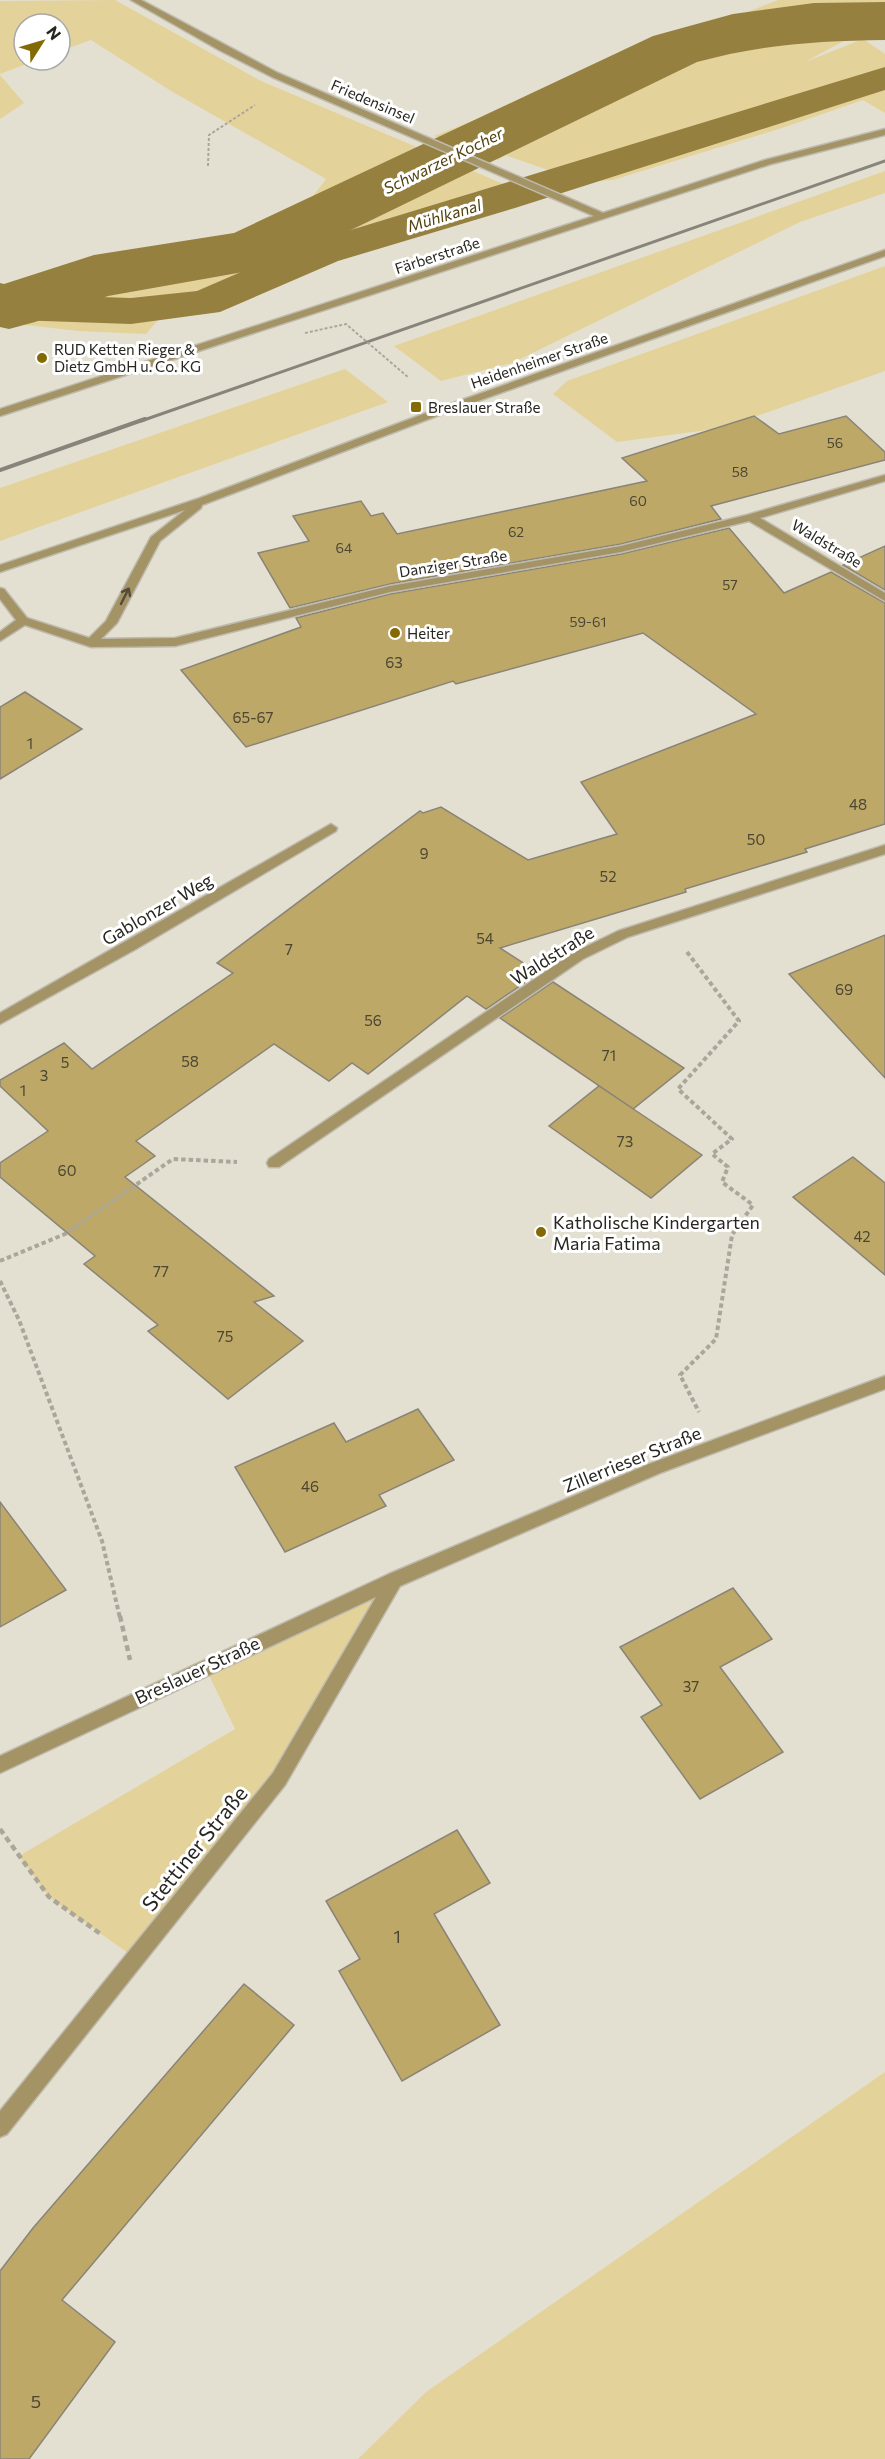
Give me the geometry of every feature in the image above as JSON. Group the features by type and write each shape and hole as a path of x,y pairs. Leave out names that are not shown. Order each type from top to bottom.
{"street":[{"name":"Friedensinsel","path":"135,0 234,55 292,82 444,149 564,197 605,217"},
{"name":"Färberstraße","path":"0,413 768,162 885,132"},
{"name":"Heidenheimer Straße","path":"0,569 204,500 446,409 885,253"},
{"name":"Danziger Straße","path":"23,621 92,643 175,642 390,589 621,549 751,517 885,478"},
{"path":"92,643 111,623 155,539 204,500"},
{"name":"Waldstraße","path":"751,517 885,598"},
{"path":"0,591 23,621 0,637"},
{"name":"Gablonzer Weg","path":"0,1019 131,946 331,828"},
{"name":"Waldstraße","path":"273,1163 578,956 622,934 885,849"},
{"name":"Zillerrieser Straße","path":"395,1579 625,1481 885,1382"},
{"name":"Breslauer Straße","path":"0,1765 139,1697 395,1579"},
{"name":"Stettiner Straße","path":"0,2127 279,1779 395,1579"}],"path":[{"path":"208,166 209,135 292,82"},
{"path":"305,333 346,324 408,377"},
{"path":"662,921 740,1021 678,1089 712,1118 732,1139 711,1154 728,1167 722,1182 753,1205 732,1235 716,1340 680,1375 717,1446"},
{"path":"0,1261 64,1234 173,1159 273,1163"},
{"path":"0,1281 19,1320 102,1541 139,1697"},
{"path":"0,1829 49,1897 135,1958"}],"shaded area":[{"path":"115,0 259,80 508,186 353,239 301,212 326,179 171,91 91,40 72,47 72,12 12,12 12,69 0,74 0,1"},
{"path":"778,0 885,0 885,29 862,31 805,62 863,39 885,54 885,113 863,100 782,128 613,180 582,182 505,155 498,160 434,136"},
{"path":"0,75 24,103 0,119"},
{"path":"885,171 885,193 800,222 512,363 441,381 394,346"},
{"path":"223,250 259,277 170,306 146,334 78,331 0,322 0,298 78,274 151,264"},
{"path":"885,266 885,371 723,428 617,442 553,394 567,381"},
{"path":"345,369 388,402 0,541 0,488"},
{"path":"395,1579 279,1779 135,1958 49,1897 19,1856 235,1729 205,1667"},
{"path":"885,2072 885,2459 358,2459 426,2392"}],"building":[{"path":"754,416 779,434 846,416 885,452 885,460 711,506 721,519 621,544 390,584 290,608 258,553 309,541 293,516 361,501 371,516 383,513 397,534 647,481 622,458"},
{"path":"729,528 784,593 831,572 885,603 885,824 805,849 807,852 685,889 686,892 500,948 539,973 486,1009 467,996 368,1074 352,1063 329,1081 274,1044 136,1141 155,1156 125,1177 274,1296 254,1302 303,1341 228,1399 148,1331 158,1325 84,1264 95,1256 0,1177 0,1163 48,1131 0,1086 0,1080 64,1043 92,1069 233,973 217,963 420,811 423,813 441,807 528,860 617,834 581,782 756,714 643,633 456,684 453,681 246,747 181,670 301,627 296,618 390,594 621,554"},
{"path":"885,546 885,590 843,565"},
{"path":"25,692 82,729 0,779 0,707"},
{"path":"885,935 885,1078 789,974"},
{"path":"553,982 684,1068 633,1109 500,1018"},
{"path":"599,1086 702,1155 651,1198 549,1126"},
{"path":"853,1157 885,1183 885,1275 793,1197"},
{"path":"418,1409 454,1460 379,1495 386,1506 285,1552 235,1467 334,1423 346,1442"},
{"path":"0,1502 66,1590 0,1627"},
{"path":"733,1588 772,1639 720,1667 783,1752 700,1799 641,1717 662,1705 620,1647"},
{"path":"457,1830 490,1883 434,1914 500,2025 402,2081 339,1971 360,1959 326,1901"},
{"path":"244,1984 294,2025 62,2300 115,2342 29,2459 0,2459 0,2271 33,2228"}],"waterway":[{"name":"Schwarzer Kocher","path":"0,305 9,307 94,277 252,251 675,49 733,33 814,22 885,21"},
{"name":"Mühlkanal","path":"0,311 9,307 131,311 205,303 323,252 501,199 885,78"}],"railway":[{"path":"141,421 885,161"},
{"path":"0,470 145,419"}],"place":[{"name":"RUD Ketten Rieger & Dietz GmbH u. Co. KG","path":"42,358"},
{"name":"Breslauer Straße","path":"416,407"},
{"name":"Heiter","path":"395,633"},
{"name":"Katholische Kindergarten Maria Fatima","path":"541,1232"}]}
